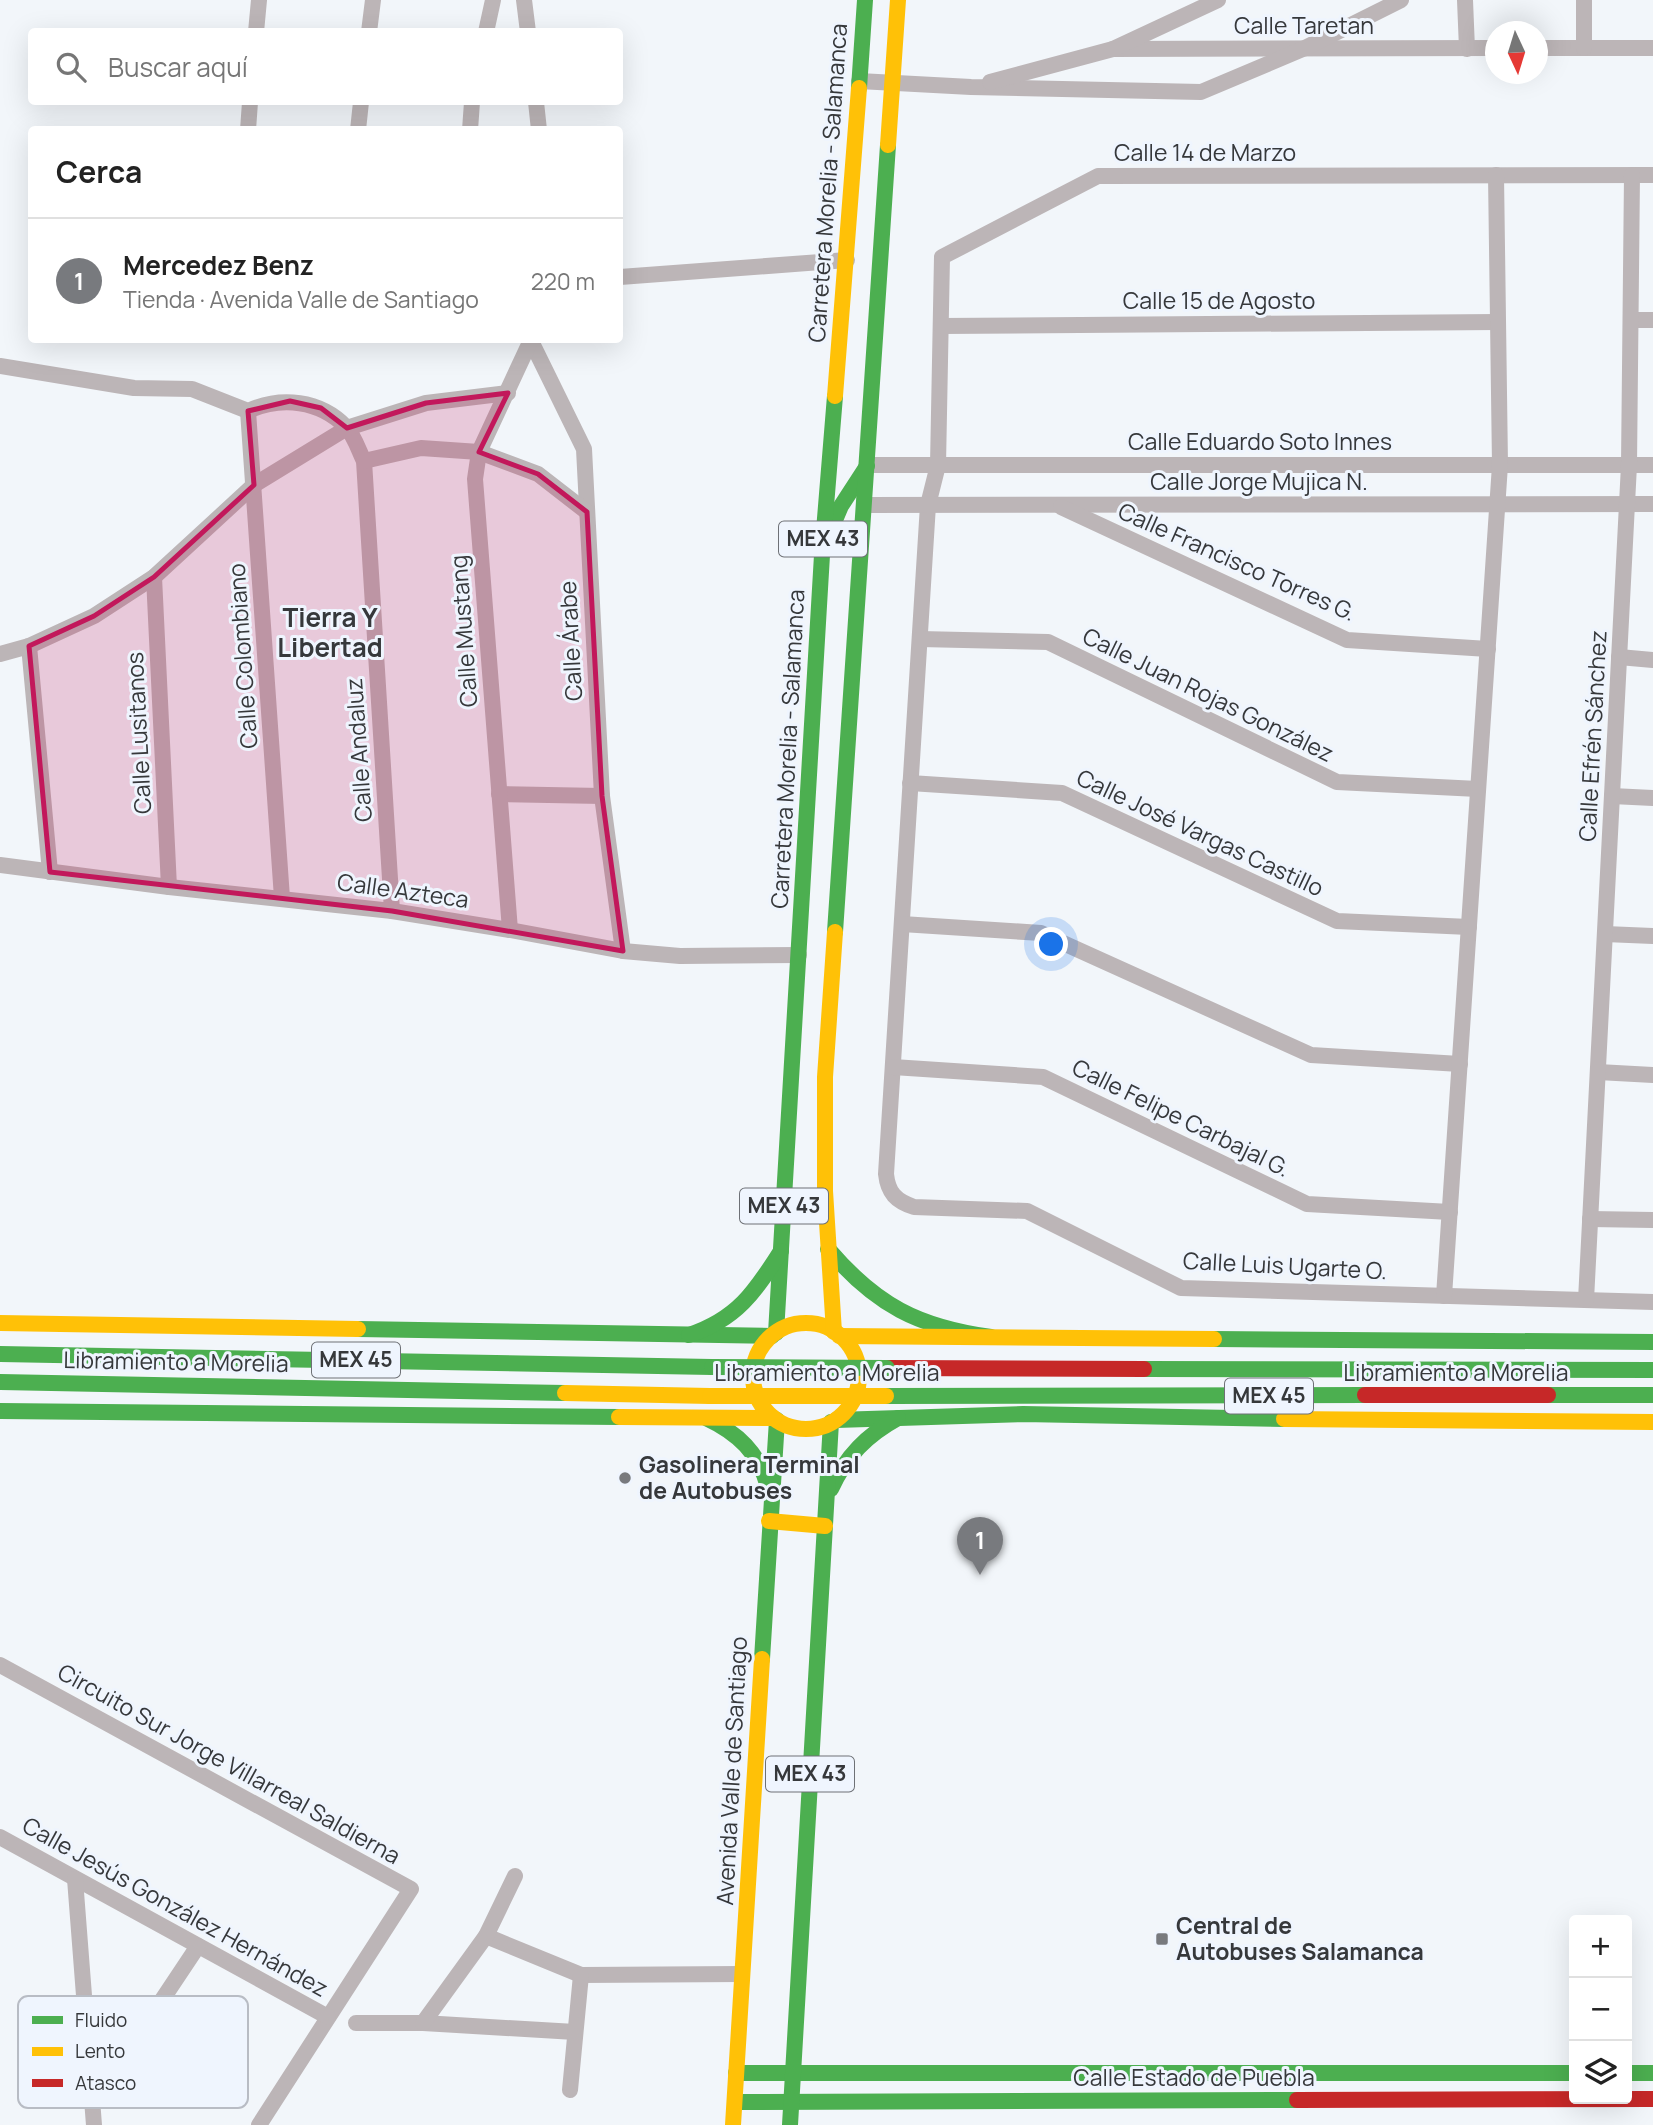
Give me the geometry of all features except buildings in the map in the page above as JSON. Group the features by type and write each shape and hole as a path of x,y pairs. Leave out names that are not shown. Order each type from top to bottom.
{"main road":[{"name":"Carretera Morelia - Salamanca","path":"774,1335 782,1251 822,555 847,260 865,0"},
{"name":"MEX 43","path":"790,2125 826,1507 834,1421 850,1406 859,1379 856,1359 847,1342 837,1334 825,1191 825,1077 898,0"},
{"path":"822,555 836,514 867,465"},
{"path":"828,1249 848,1274 872,1296 898,1313 928,1326 959,1334 991,1337"},
{"path":"688,1335 723,1323 737,1312 750,1299 782,1251"},
{"path":"0,1323 688,1335 774,1335 802,1324 822,1326 837,1334 1653,1342"},
{"name":"MEX 43","path":"774,1335 759,1353 753,1373 760,1403 775,1419"},
{"name":"Libramiento a Morelia","path":"0,1354 712,1367 1653,1370"},
{"name":"Libramiento a Morelia","path":"0,1382 710,1396 1653,1395"},
{"path":"0,1411 775,1419 785,1425 804,1429 813,1429 834,1421 1023,1414 1653,1422"},
{"path":"706,1418 739,1436 752,1450 762,1466 770,1502"},
{"path":"826,1507 840,1469 851,1453 880,1427 898,1418"},
{"name":"Avenida Valle de Santiago","path":"733,2125 775,1419"},
{"path":"769,1521 825,1526"},
{"name":"Calle Estado de Puebla","path":"736,2073 1569,2073"},
{"path":"1632,2073 1653,2073"},
{"name":"Calle Estado de Puebla","path":"734,2102 1653,2099"}],"street":[{"path":"256,28 259,0"},
{"path":"370,28 373,0"},
{"path":"487,28 493,0"},
{"path":"524,0 528,28"},
{"path":"971,87 1113,50 1218,0"},
{"path":"859,81 971,87 1201,92 1303,49 1401,0"},
{"path":"1465,0 1467,48"},
{"path":"1584,0 1584,48"},
{"name":"Calle Taretan","path":"1113,50 1485,48"},
{"path":"1548,48 1653,48"},
{"path":"248,126 250,105"},
{"path":"358,126 361,105"},
{"path":"470,126 472,105"},
{"path":"536,105 539,126"},
{"path":"1444,1296 1500,465 1496,175"},
{"name":"Calle Efrén Sánchez","path":"1586,1300 1629,465 1632,175"},
{"name":"Calle 14 de Marzo","path":"893,1196 887,1186 886,1174 928,505 938,465 942,257 1098,176 1653,175"},
{"path":"623,277 847,260"},
{"path":"1631,320 1653,320"},
{"name":"Calle 15 de Agosto","path":"941,326 1498,322"},
{"name":"Calle Mustang","path":"510,930 475,479 479,452 530,343"},
{"name":"Calle Árabe","path":"532,343 584,449 602,796 623,951"},
{"path":"0,366 134,388 192,389 248,411 258,406 290,401 321,408 347,428 364,461 421,448 479,452 538,474 587,512"},
{"path":"0,654 29,646 94,616 154,577 254,485 347,428 426,403 508,393"},
{"name":"Calle Colombiano","path":"248,411 282,898"},
{"name":"Calle Andaluz","path":"364,461 392,911"},
{"name":"Calle Eduardo Soto Innes","path":"867,465 1653,465"},
{"name":"Calle Francisco Torres G.","path":"1055,504 1347,640 1488,649"},
{"name":"Calle Jorge Mujica N.","path":"865,505 1653,504"},
{"name":"Calle Lusitanos","path":"154,577 169,887"},
{"name":"Calle Juan Rojas González","path":"920,639 1048,642 1337,782 1478,789"},
{"path":"29,646 50,872"},
{"path":"1619,657 1653,660"},
{"name":"Calle José Vargas Castillo","path":"911,783 1062,793 1337,921 1469,927"},
{"path":"499,794 602,796"},
{"path":"1612,796 1653,798"},
{"path":"0,882 4,866"},
{"name":"Calle Azteca","path":"4,866 392,911 623,951 680,956 799,956"},
{"path":"901,925 1041,933 1311,1055 1460,1064"},
{"path":"1605,934 1653,936"},
{"name":"Calle Felipe Carbajal G.","path":"893,1067 1043,1077 1307,1204 1450,1212"},
{"path":"1598,1072 1653,1075"},
{"name":"Calle Luis Ugarte O.","path":"893,1196 914,1207 1027,1211 1181,1288 1653,1302"},
{"path":"1590,1219 1653,1220"},
{"name":"Circuito Sur Jorge Villarreal Saldierna","path":"0,1665 411,1889 259,2125"},
{"name":"Calle Jesús González Hernández","path":"0,1837 328,2017"},
{"path":"423,2023 486,1936 515,1876"},
{"path":"75,1879 84,1996"},
{"path":"486,1936 581,1975 742,1974"},
{"path":"164,1996 198,1945"},
{"path":"570,2090 581,1975"},
{"path":"356,2023 423,2023 575,2032"}],"highlighted area":[{"path":"508,393 479,452 538,474 587,512 602,796 623,951 392,911 50,872 29,646 94,616 154,577 254,485 248,411 290,401 321,408 347,428 426,403"}],"traffic: fast":[{"path":"859,88 865,0"},
{"path":"835,932 888,145"},
{"path":"776,1333 822,555 835,396"},
{"path":"830,532 841,506 867,466"},
{"path":"828,1249 863,1285 900,1310 941,1327 991,1337"},
{"path":"689,1335 720,1321 743,1302 781,1251"},
{"path":"358,1329 772,1336"},
{"path":"1214,1339 1653,1342"},
{"path":"0,1354 712,1367"},
{"path":"712,1367 887,1368"},
{"path":"1144,1369 1653,1370"},
{"path":"0,1382 565,1393"},
{"path":"886,1396 1365,1395"},
{"path":"1548,1395 1653,1395"},
{"path":"0,1411 619,1417"},
{"path":"836,1420 1023,1414 1284,1419"},
{"path":"706,1418 728,1430 746,1445 759,1464 768,1487"},
{"path":"831,1489 843,1466 858,1448 898,1418"},
{"path":"762,1659 777,1420"},
{"path":"790,2125 831,1422"},
{"path":"736,2073 1569,2073"},
{"path":"1632,2073 1653,2073"},
{"path":"735,2102 1297,2100"}],"traffic: slow":[{"path":"888,145 898,0"},
{"path":"835,396 859,88"},
{"path":"834,1332 825,1191 825,1077 835,932"},
{"path":"0,1323 358,1329"},
{"path":"806,1323 826,1327 843,1339 855,1356 859,1376 855,1396 843,1413 826,1425 806,1429 786,1425 769,1413 757,1396 753,1376 757,1356 769,1339 786,1327 806,1323"},
{"path":"839,1336 1214,1339"},
{"path":"565,1393 710,1396"},
{"path":"710,1396 886,1396"},
{"path":"619,1417 774,1418"},
{"path":"1284,1419 1653,1422"},
{"path":"769,1521 825,1526"},
{"path":"733,2125 762,1659"}],"traffic: jam":[{"path":"887,1368 1144,1369"},
{"path":"1365,1395 1548,1395"},
{"path":"1297,2100 1653,2099"}],"place":[{"name":"Gasolinera Terminal de Autobuses","path":"625,1478"},
{"name":"Mercedez Benz","path":"980,1575"},
{"name":"Central de Autobuses Salamanca","path":"1162,1939"}],"district":[{"name":"Tierra Y Libertad","path":"330,633"}]}
